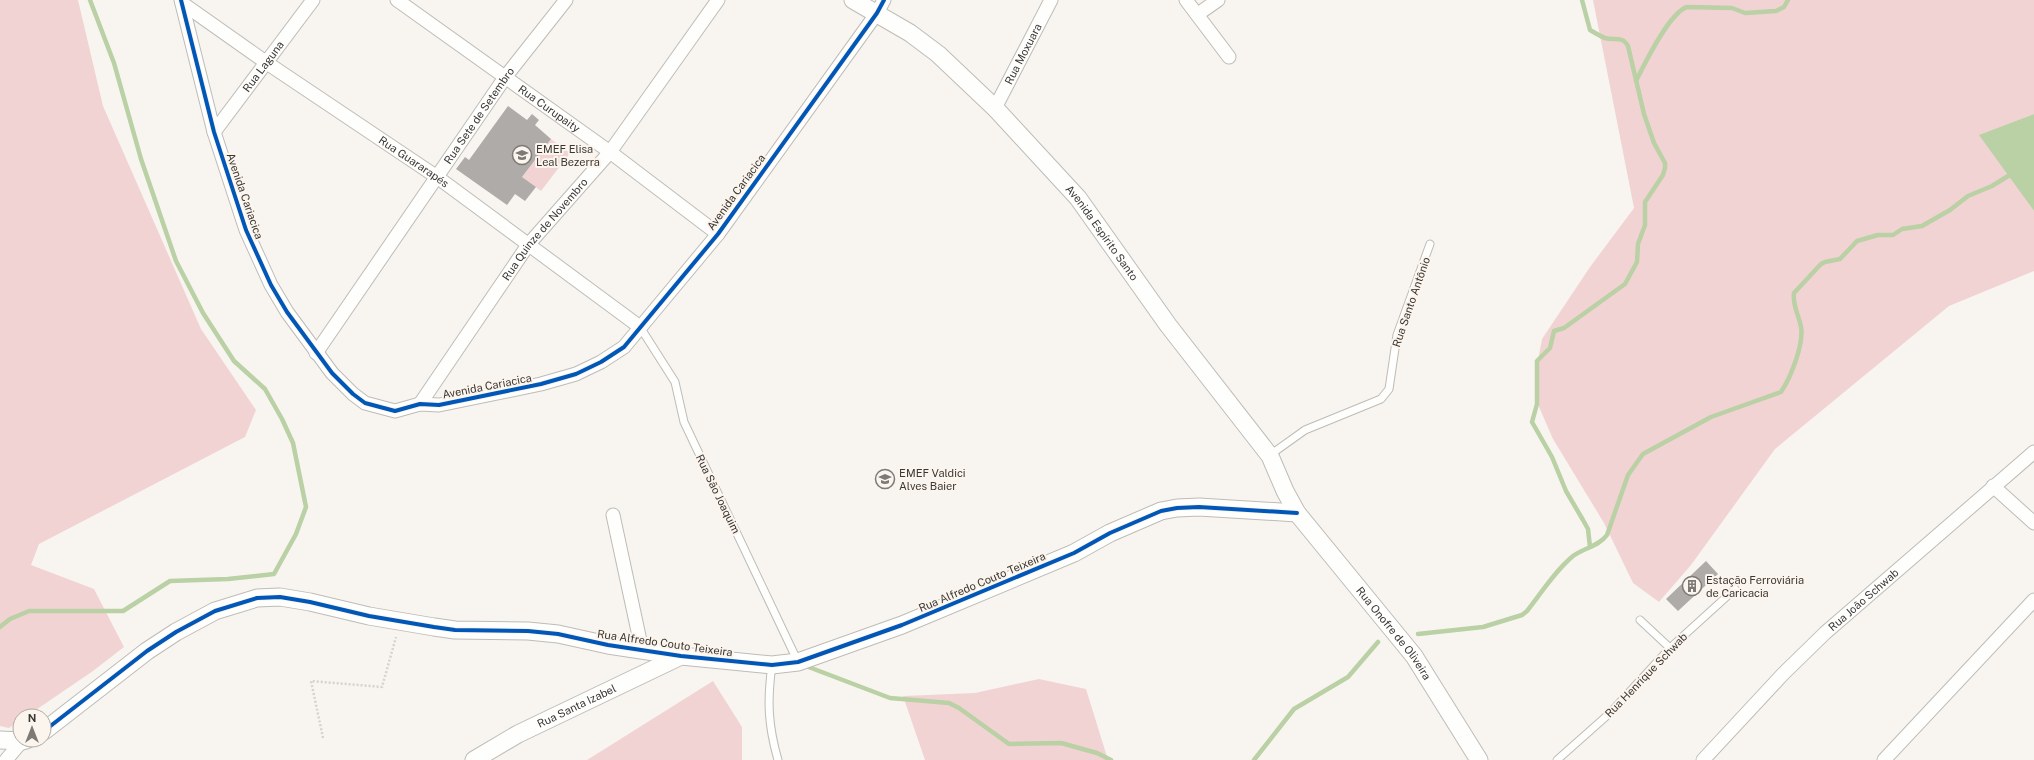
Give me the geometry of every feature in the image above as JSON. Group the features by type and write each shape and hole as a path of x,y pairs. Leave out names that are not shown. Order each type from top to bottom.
{"street":[{"name":"Rua Laguna","path":"214,132 313,0"},
{"name":"Rua Curupaity","path":"397,0 506,76 610,152 718,234"},
{"name":"Rua Sete de Setembro","path":"316,354 506,76 566,0"},
{"name":"Rua Quinze de Novembro","path":"420,404 528,245 610,152 718,0"},
{"name":"Avenida Espírito Santo","path":"853,0 881,6 938,54 995,108 1078,198 1168,325 1270,456 1285,491 1297,513"},
{"name":"Rua Moxuara","path":"995,108 1051,0"},
{"path":"1186,0 1229,56"},
{"path":"1198,14 1218,0"},
{"name":"Rua Guararapés","path":"182,2 267,63 437,177 640,327"},
{"name":"Avenida Cariacica","path":"182,2 214,132 246,230 258,260 287,312 316,354 347,389 365,403 381,409 395,411 420,404 439,405 541,384 576,374 602,362 624,347 718,234 881,6"},
{"name":"Rua João Schwab","path":"1703,760 1803,653 1993,486 2034,452"},
{"path":"1993,486 2034,523"},
{"name":"Rua Alfredo Couto Teixeira","path":"52,725 147,651 197,620 238,603 257,598 280,597 400,622 455,630 528,631 558,634 608,645 682,656 772,665 798,662 902,625 1074,553 1110,533 1161,511 1177,508 1199,507 1297,513"},
{"name":"Rua Onofre de Oliveira","path":"1297,513 1414,656 1479,760"},
{"path":"613,515 642,650"},
{"path":"1884,760 2034,600"},
{"name":"Rua Santa Izabel","path":"474,760 518,734 682,656"},
{"path":"0,740 12,740"},
{"path":"6,760 17,748"}],"lane":[{"name":"Rua Santo Antônio","path":"1270,456 1305,430 1381,399 1386,394 1391,382 1397,335 1430,244"},
{"name":"Rua São Joaquim","path":"640,327 675,382 684,422 798,662"},
{"name":"Rua Henrique Schwab","path":"1557,760 1610,714 1670,648 1734,589"},
{"path":"1640,620 1670,648"},
{"path":"772,665 768,696 768,715 771,736 778,760"}],"path":[{"path":"323,738 311,681 382,687 400,622"}],"shaded area":[{"path":"0,0 78,0 103,106 201,329 256,410 245,437 39,544 31,565 94,589 124,647 93,671 39,708 12,708 12,726 9,728 0,726"},
{"path":"1593,0 2034,0 2034,114 1980,135 2034,211 2034,271 1949,306 1775,449 1691,565 1659,602 1633,583 1604,523 1553,439 1536,400 1535,376 1542,339 1590,267 1634,208"},
{"path":"2034,114 2034,211 1979,135"},
{"path":"551,139 570,153 541,191 522,177"},
{"path":"1039,679 1086,689 1108,760 925,760 903,696 975,693"},
{"path":"713,681 742,727 742,760 587,760"}],"building":[{"path":"508,106 527,120 532,114 539,120 535,125 551,139 522,177 536,187 525,201 515,194 507,205 456,169 465,157 469,160"},
{"name":"Estação Ferroviária de Caricacia","path":"1706,561 1718,574 1678,611 1666,599"}],"waterway":[{"path":"0,627 10,619 29,611 123,611 170,581 228,579 274,574 296,534 306,507 293,443 282,419 265,389 234,361 203,313 176,261 141,159 114,63 90,0"},
{"path":"1582,0 1590,30 1608,39 1620,39 1628,46 1644,114 1654,143 1665,163 1663,175 1645,202 1645,225 1638,244 1637,262 1625,284 1564,328 1554,331 1550,348 1537,361 1537,404 1532,422 1552,457 1566,491 1588,529 1590,547"},
{"path":"1636,81 1651,51 1665,28 1680,11 1687,7 1732,8 1745,13 1776,11 1784,7 1788,0"},
{"path":"1418,634 1483,627 1522,615 1527,611 1554,575 1566,562 1577,553 1604,539 1607,535 1628,475 1643,454 1711,417 1781,392 1793,369 1801,342 1801,327 1795,306 1794,293 1821,264 1840,259 1857,241 1878,235 1893,235 1902,229 1922,226 1950,210 1968,196 1992,186 2013,173"},
{"path":"1254,760 1294,709 1348,677 1378,642"},
{"path":"806,666 890,698 949,703 959,708 1009,744 1061,743 1097,753 1111,760"}],"cycle path":[{"path":"181,0 214,132 246,230 271,285 287,312 332,373 353,394 365,403 395,411 420,404 439,405 541,384 576,374 601,362 624,347 718,234 877,13 884,0"},
{"path":"52,725 147,651 176,632 215,611 257,598 280,597 310,602 369,616 455,630 528,631 558,634 608,645 681,656 772,665 798,662 902,625 1074,553 1110,533 1161,511 1177,508 1199,507 1297,513"}],"place":[{"name":"EMEF Elisa Leal Bezerra","path":"522,155"},
{"name":"EMEF Valdici Alves Baier","path":"885,479"},
{"name":"Estação Ferroviária de Caricacia","path":"1692,586"}]}
